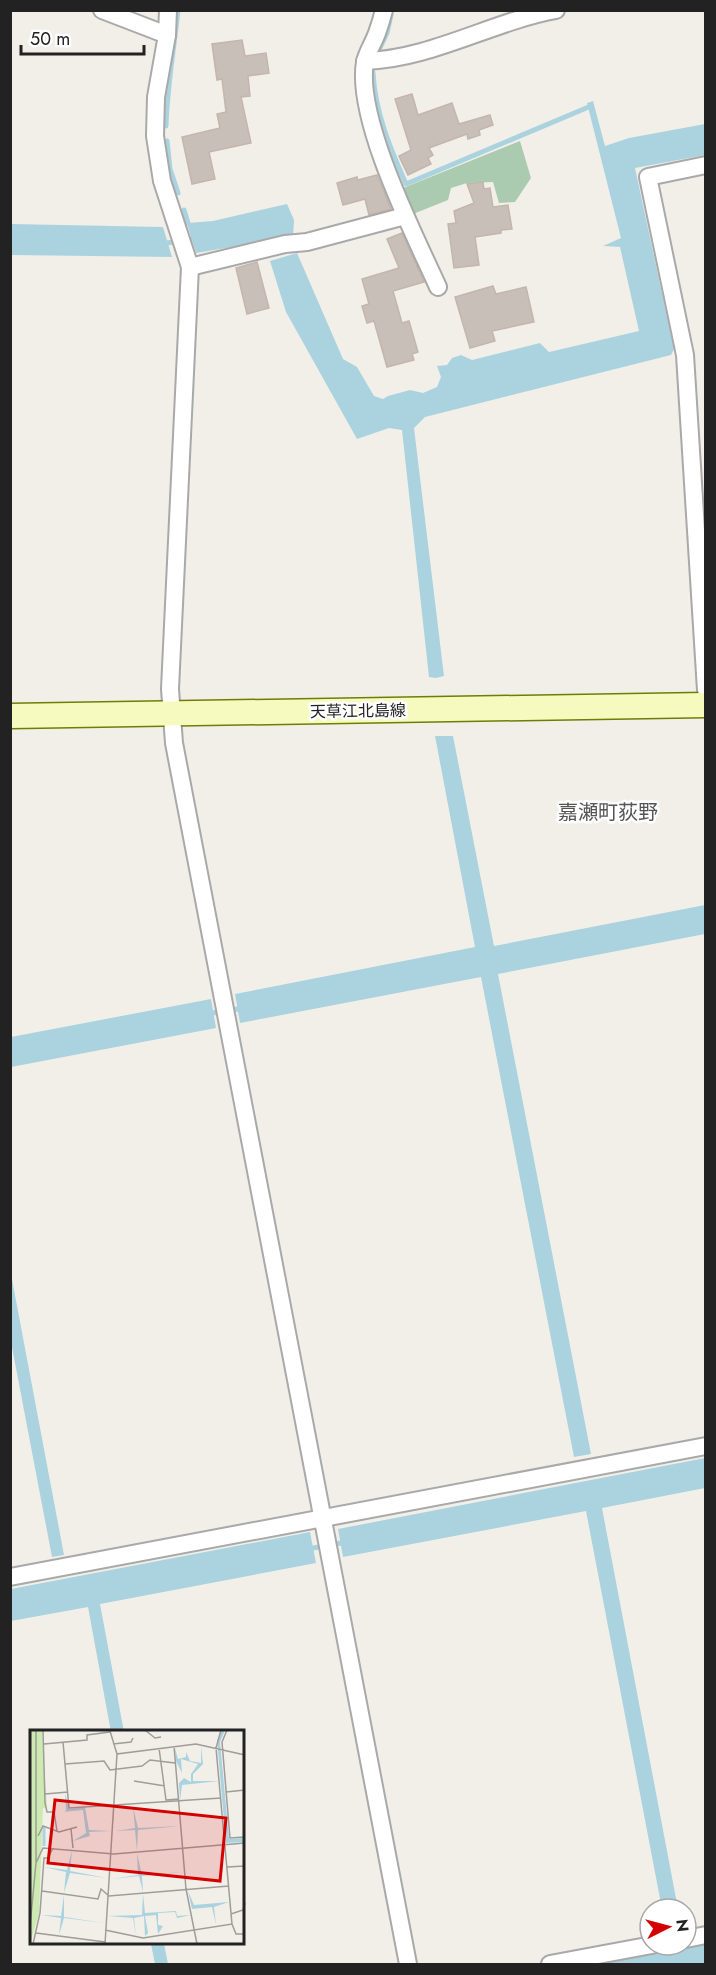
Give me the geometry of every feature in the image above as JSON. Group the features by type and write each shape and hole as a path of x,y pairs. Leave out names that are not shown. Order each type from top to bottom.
{"street":[{"path":"102,10 167,35"},
{"path":"168,10 167,35 156,97 155,136 162,181 190,267 170,678 174,743 408,1965"},
{"path":"384,10 365,61 365,87 369,114 405,216 438,287"},
{"path":"365,61 384,61 430,50 533,15 556,10"},
{"path":"705,165 648,177 685,356 705,690"},
{"path":"190,267 280,245 307,242 405,216"},
{"name":"天草江北島線","path":"10,716 705,705"},
{"path":"10,1577 705,1446"},
{"path":"549,1965 638,1948"}],"green space":[{"path":"520,141 531,178 515,202 499,203 493,182 467,183 451,188 448,200 413,214 403,188"}],"water":[{"path":"593,101 605,146 629,138 705,124 705,155 635,168 674,349 671,355 425,417 414,428 444,676 429,677 402,430 389,428 357,439 286,312 270,261 297,253 343,359 357,367 374,396 383,399 410,390 423,393 437,387 441,377 437,366 447,365 452,358 461,355 472,360 540,343 549,352 639,331 620,247 603,246 621,238 587,103"},
{"path":"287,204 294,220 293,237 196,253 188,223 213,221"},
{"path":"11,224 163,227 172,257 11,255"},
{"path":"435,736 453,736 494,946 705,905 705,934 498,974 591,1454 574,1457 481,977 240,1023 235,994 475,947"},
{"path":"211,999 216,1028 11,1067 11,1037"},
{"path":"11,1274 64,1555 52,1557 11,1342"},
{"path":"705,1458 705,1488 602,1508 676,1897 660,1897 586,1511 343,1557 338,1529"},
{"path":"310,1532 316,1563 100,1604 124,1730 111,1730 88,1607 11,1621 11,1589"},
{"path":"705,1944 705,1964 599,1964 638,1957 698,1957 698,1945"},
{"path":"151,1945 164,1945 168,1964 155,1964"}],"building":[{"path":"242,40 245,56 266,53 269,73 248,76 250,96 241,97 251,143 209,152 215,179 192,184 182,137 220,128 217,114 226,112 222,79 217,80 212,44"},
{"path":"412,94 418,115 452,103 459,124 490,115 493,125 479,130 480,135 468,139 467,134 429,148 433,155 428,158 431,164 408,175 399,156 411,150 395,99"},
{"path":"377,175 391,209 369,215 365,199 343,205 337,183 357,177 358,180"},
{"path":"483,182 484,189 490,188 493,207 508,205 512,229 475,237 479,265 454,268 448,224 456,223 454,211 474,203 467,184"},
{"path":"402,233 424,282 393,291 402,323 409,321 418,352 412,354 414,360 387,367 374,321 367,323 362,306 369,304 362,279 399,268 387,239"},
{"path":"257,262 269,308 247,314 236,268"},
{"path":"493,286 496,294 526,287 534,322 492,331 495,341 470,348 455,297"}],"waterway":[{"path":"166,126 178,10"},
{"path":"378,52 387,33 391,15"},
{"path":"373,72 380,116 406,184 591,106 592,110"},
{"path":"167,141 170,169 178,193"},
{"path":"184,210 188,223"},
{"path":"161,244 192,239"},
{"path":"213,1013 238,1009"},
{"path":"313,1548 341,1543"}],"district":[{"name":"嘉瀬町荻野","path":"608,812"}]}
